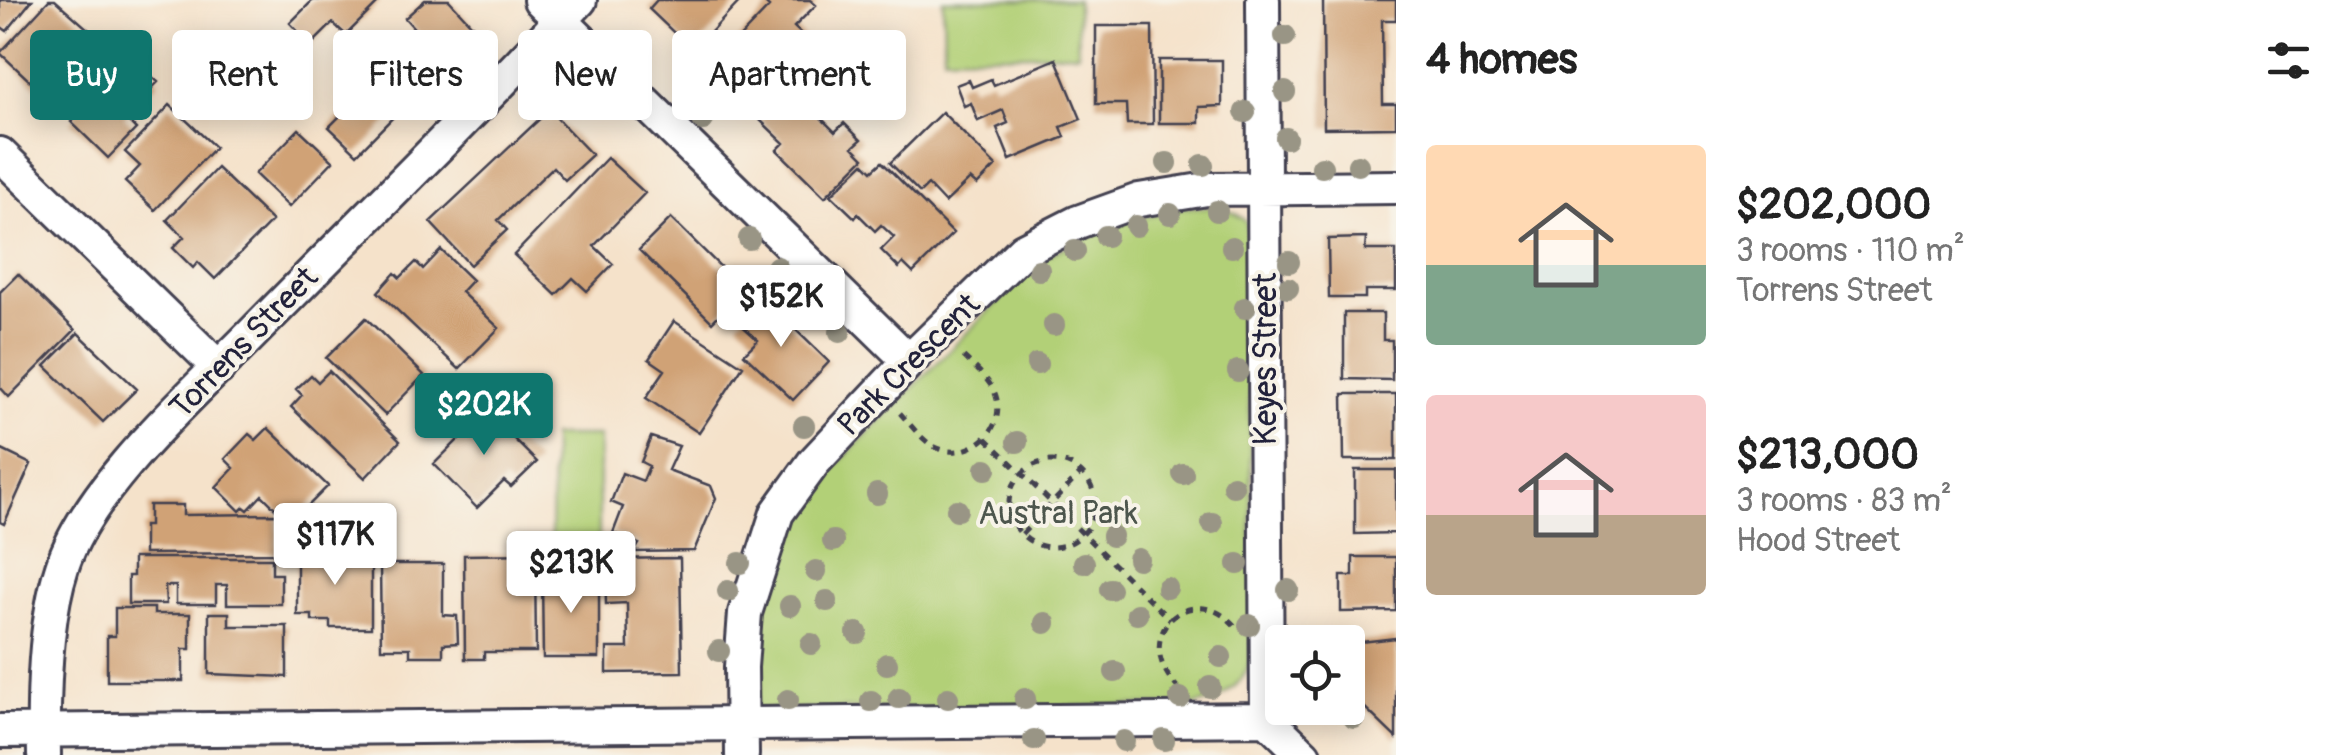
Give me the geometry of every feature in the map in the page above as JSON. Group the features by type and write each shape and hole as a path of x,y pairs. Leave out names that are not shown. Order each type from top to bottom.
{"street":[{"name":"Keyes Street","path":"1263,0 1267,625"},
{"path":"560,7 909,361"},
{"name":"Torrens Street","path":"44,743 53,604 62,565 86,518 118,474 560,7"},
{"path":"0,154 219,368"},
{"name":"Park Crescent","path":"742,740 740,667 744,614 777,513 814,462 909,361 1023,250 1078,222 1139,200 1207,189 1396,187"},
{"path":"0,731 44,743 742,740 1265,718"},
{"path":"1275,725 1304,755"}],"path":[{"path":"898,410 932,445 942,450 965,450 986,438 997,417 996,396 987,380 956,348"},
{"path":"986,438 1170,620"},
{"path":"1056,462 1081,473 1095,499 1092,520 1083,534 1070,543 1048,547 1022,534 1012,520 1010,504 1012,490 1022,474 1038,464 1056,462"},
{"path":"1022,534 1081,473"},
{"path":"1209,719 1160,666 1158,646 1170,620 1194,608 1221,614 1231,621 1265,665"}],"green space":[{"path":"943,0 1077,0 1078,53 944,56"},
{"name":"Austral Park","path":"1183,207 1226,210 1247,223 1253,651 1241,680 1217,698 1196,705 757,710 756,623 795,515 823,478 1042,257 1118,224"},
{"path":"552,436 599,436 599,542 551,541"}],"building":[{"path":"0,0 32,0 7,31 0,26"},
{"path":"49,0 55,0 89,30 30,30 30,81 0,53"},
{"path":"313,0 381,0 351,30 341,30 333,23 313,43 313,30 297,30 290,23"},
{"path":"425,0 449,0 476,30 416,30 405,18"},
{"path":"657,0 741,0 713,30 672,31 649,9"},
{"path":"762,0 810,0 816,5 794,27 797,30 747,30 769,7"},
{"path":"1323,0 1396,0 1396,20 1382,20 1383,104 1396,104 1396,127 1324,128"},
{"path":"1096,26 1152,26 1153,124 1127,124 1126,104 1096,104"},
{"path":"1056,59 1081,119 1061,127 1065,137 1010,160 997,128 1008,123 1003,110 978,121 971,103 964,106 956,85 969,80 972,87 991,79 994,85"},
{"path":"1159,60 1222,60 1222,106 1199,107 1199,123 1159,123"},
{"path":"170,105 172,120 186,120 215,147 155,210 125,182 140,166 125,152"},
{"path":"942,112 996,166 977,185 970,179 945,203 928,185 920,193 890,163"},
{"path":"127,120 136,129 108,158 71,122"},
{"path":"336,120 390,120 357,154 329,127"},
{"path":"538,120 559,120 592,155 565,180 553,167 498,220 507,230 470,265 430,222"},
{"path":"760,120 823,120 835,132 844,123 861,140 853,147 864,158 825,197 777,150 784,143"},
{"path":"299,129 333,161 289,207 255,174"},
{"path":"607,158 645,193 594,246 613,264 587,291 573,278 556,295 514,255"},
{"path":"882,162 953,233 913,273 903,263 899,268 881,250 894,237 881,225 875,231 858,214 855,218 831,195 864,163 872,171"},
{"path":"217,168 272,221 215,279 198,262 193,268 173,248 184,237 167,220"},
{"path":"671,218 744,290 712,322 639,250"},
{"path":"1366,238 1365,250 1396,250 1396,290 1365,290 1365,298 1329,298 1328,239"},
{"path":"441,250 472,280 461,292 499,328 459,369 378,292 395,273 400,278 416,262 423,269"},
{"path":"18,274 75,330 9,397 0,387 0,292"},
{"path":"762,297 829,362 793,400 744,354 758,340 738,322"},
{"path":"1344,313 1383,313 1383,340 1392,340 1392,380 1344,379"},
{"path":"366,318 424,375 385,415 326,358"},
{"path":"674,321 743,366 699,433 646,398 665,370 649,359"},
{"path":"78,333 137,389 103,422 45,366"},
{"path":"329,371 400,441 365,478 291,407 302,395 296,389 311,375 318,382"},
{"path":"1343,394 1396,394 1396,460 1344,460"},
{"path":"481,406 537,462 511,487 504,481 477,508 434,464 464,434 458,428"},
{"path":"268,428 328,486 304,510 278,511 262,495 248,510 244,507 240,511 216,487 234,468 225,459 249,434 256,440"},
{"path":"651,437 679,446 668,470 711,486 716,498 694,551 634,552 639,544 613,533 623,507 611,502 622,473 643,481 649,466 641,462"},
{"path":"0,449 31,464 4,524 0,522"},
{"path":"1355,470 1396,470 1396,533 1355,534"},
{"path":"149,505 183,505 183,515 277,514 277,553 144,554"},
{"path":"297,551 371,551 371,628 330,628 330,621 312,621 312,615 297,615"},
{"path":"535,554 536,652 484,652 484,659 465,659 464,555"},
{"path":"1353,557 1396,557 1396,611 1341,612 1341,576 1353,576"},
{"path":"133,558 272,558 272,574 281,574 281,604 227,604 227,585 216,585 216,604 176,604 176,586 165,586 166,604 128,604 128,576 133,576"},
{"path":"680,558 682,672 607,673 607,648 628,648 627,603 606,604 605,559"},
{"path":"380,564 443,564 443,615 457,616 458,643 443,644 443,656 410,656 410,648 381,648"},
{"path":"542,575 599,575 599,658 543,658"},
{"path":"115,608 154,608 154,614 190,614 190,649 183,649 183,681 107,681 107,636 115,636"},
{"path":"209,613 229,613 229,626 287,626 287,677 209,674"},
{"path":"1396,638 1396,738 1365,708 1365,642"}]}
